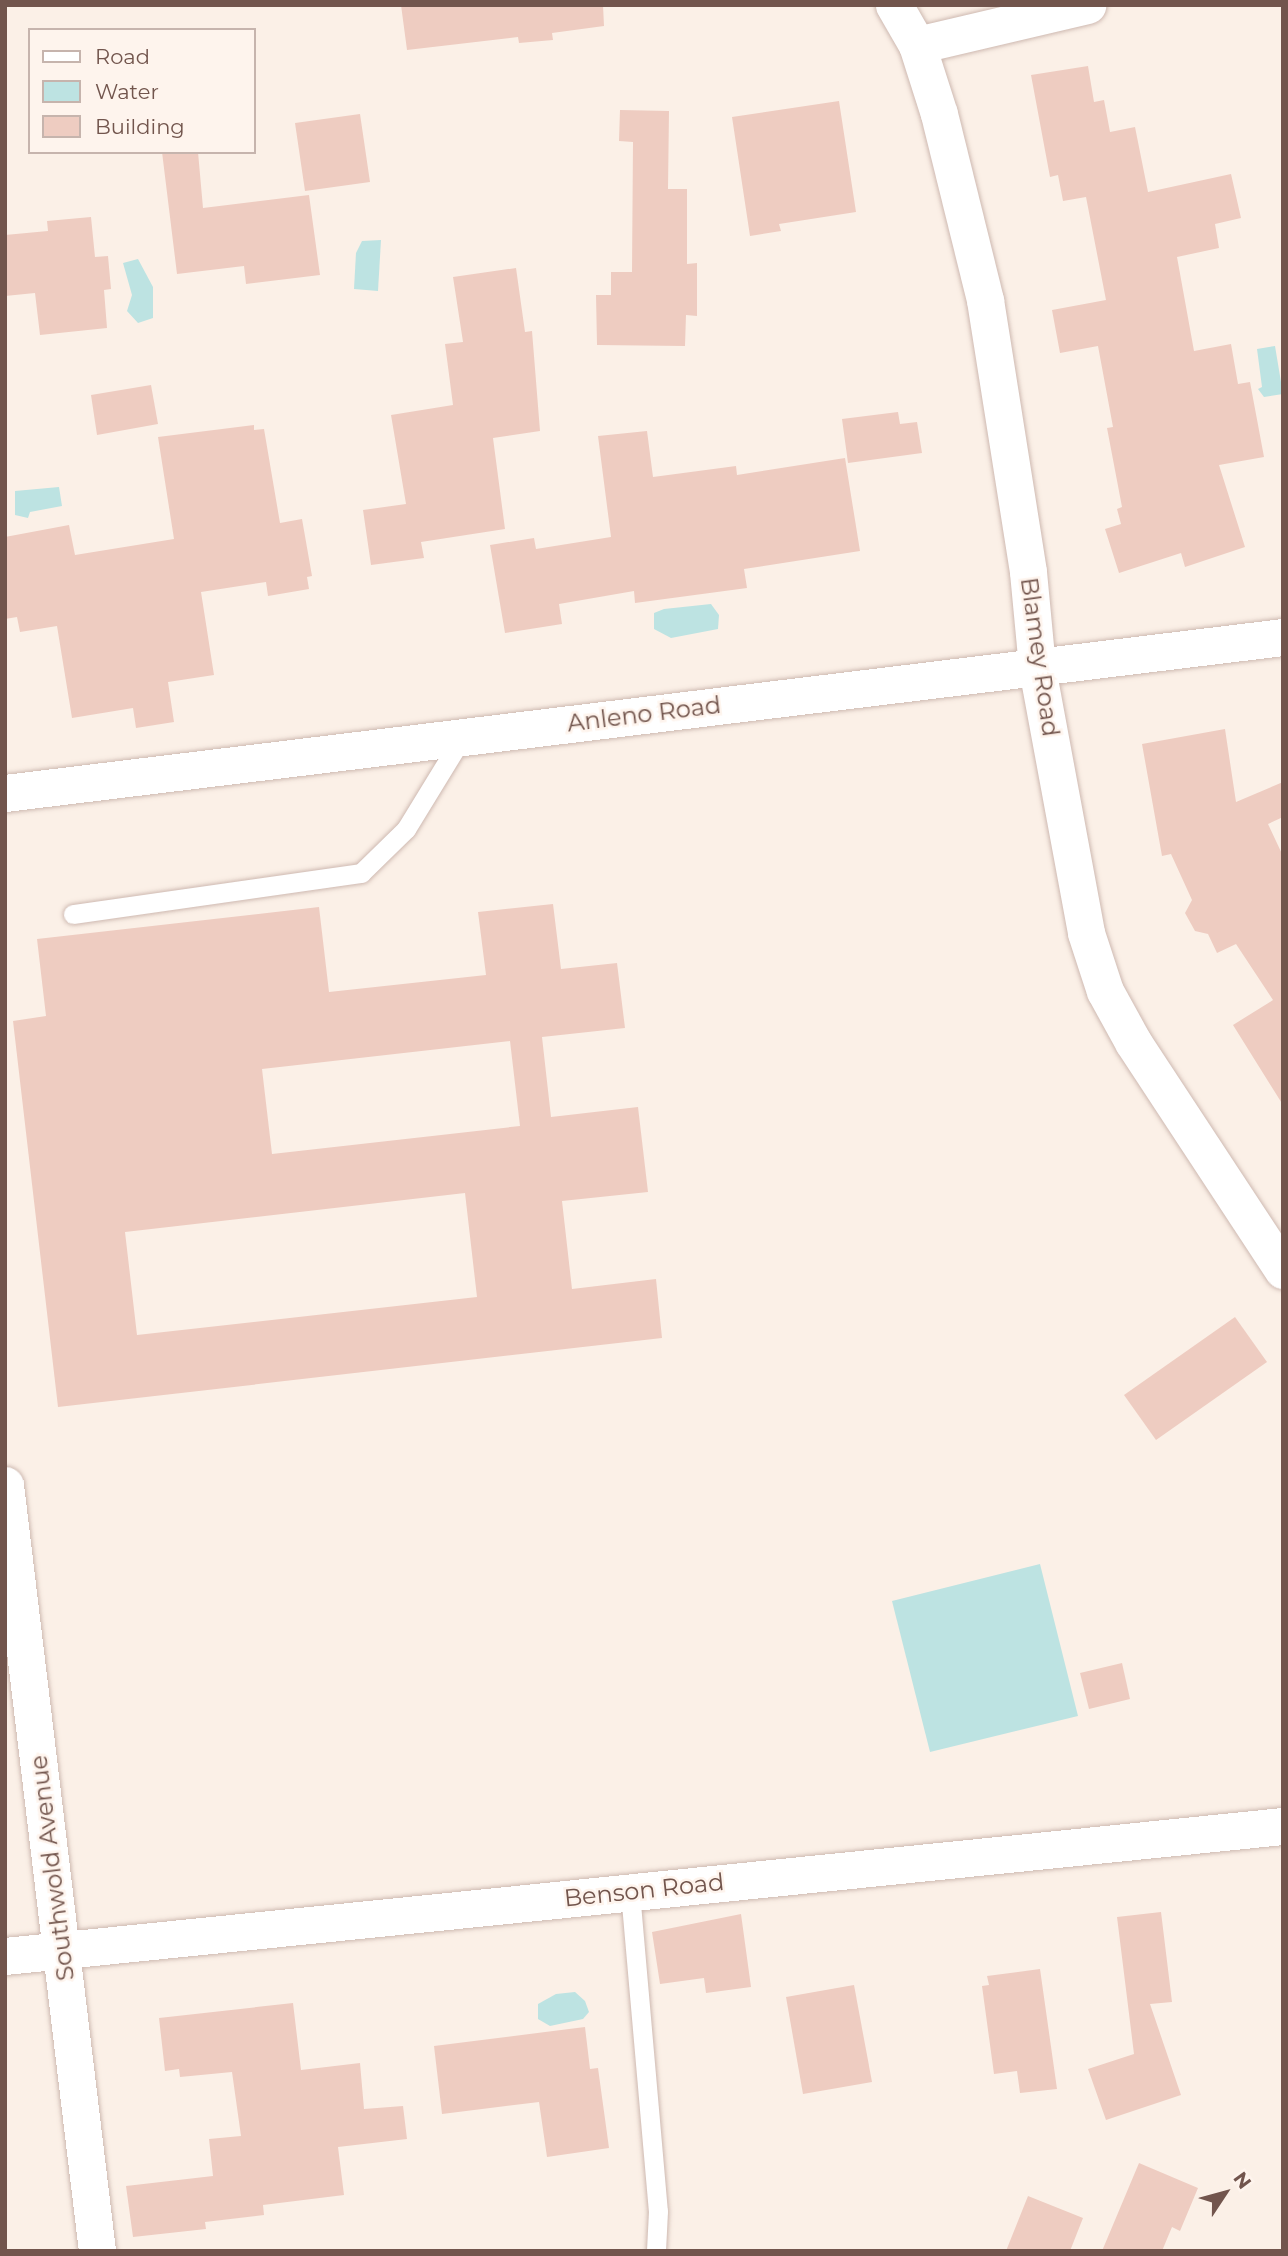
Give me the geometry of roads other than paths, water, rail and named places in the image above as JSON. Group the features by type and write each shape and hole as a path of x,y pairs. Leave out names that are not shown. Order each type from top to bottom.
{"street":[{"name":"Blamey Road","path":"894,5 917,45 939,114 985,300 1028,572 1037,668 1086,933 1105,991 1133,1042 1283,1270"},
{"path":"917,45 1087,5"},
{"name":"Anleno Road","path":"5,793 463,735 1283,638"},
{"name":"Southwold Avenue","path":"7,1506 97,2251"},
{"name":"Benson Road","path":"5,1956 1283,1826"}],"lane":[{"path":"73,914 360,873 406,829 463,735"},
{"path":"630,1892 658,2211 656,2251"}],"water":[{"path":"381,240 378,291 354,289 356,253 362,241"},
{"path":"138,259 153,287 153,318 138,323 127,311 132,295 123,263"},
{"path":"1275,346 1283,394 1264,397 1258,389 1262,387 1257,349"},
{"path":"59,487 62,506 30,512 28,518 15,515 15,491"},
{"path":"711,604 719,615 718,629 671,638 654,629 654,613 664,609"},
{"path":"1040,1564 1078,1716 930,1752 892,1601"},
{"path":"575,1992 585,2001 589,2012 583,2019 550,2026 538,2019 538,2004 556,1994"}]}
